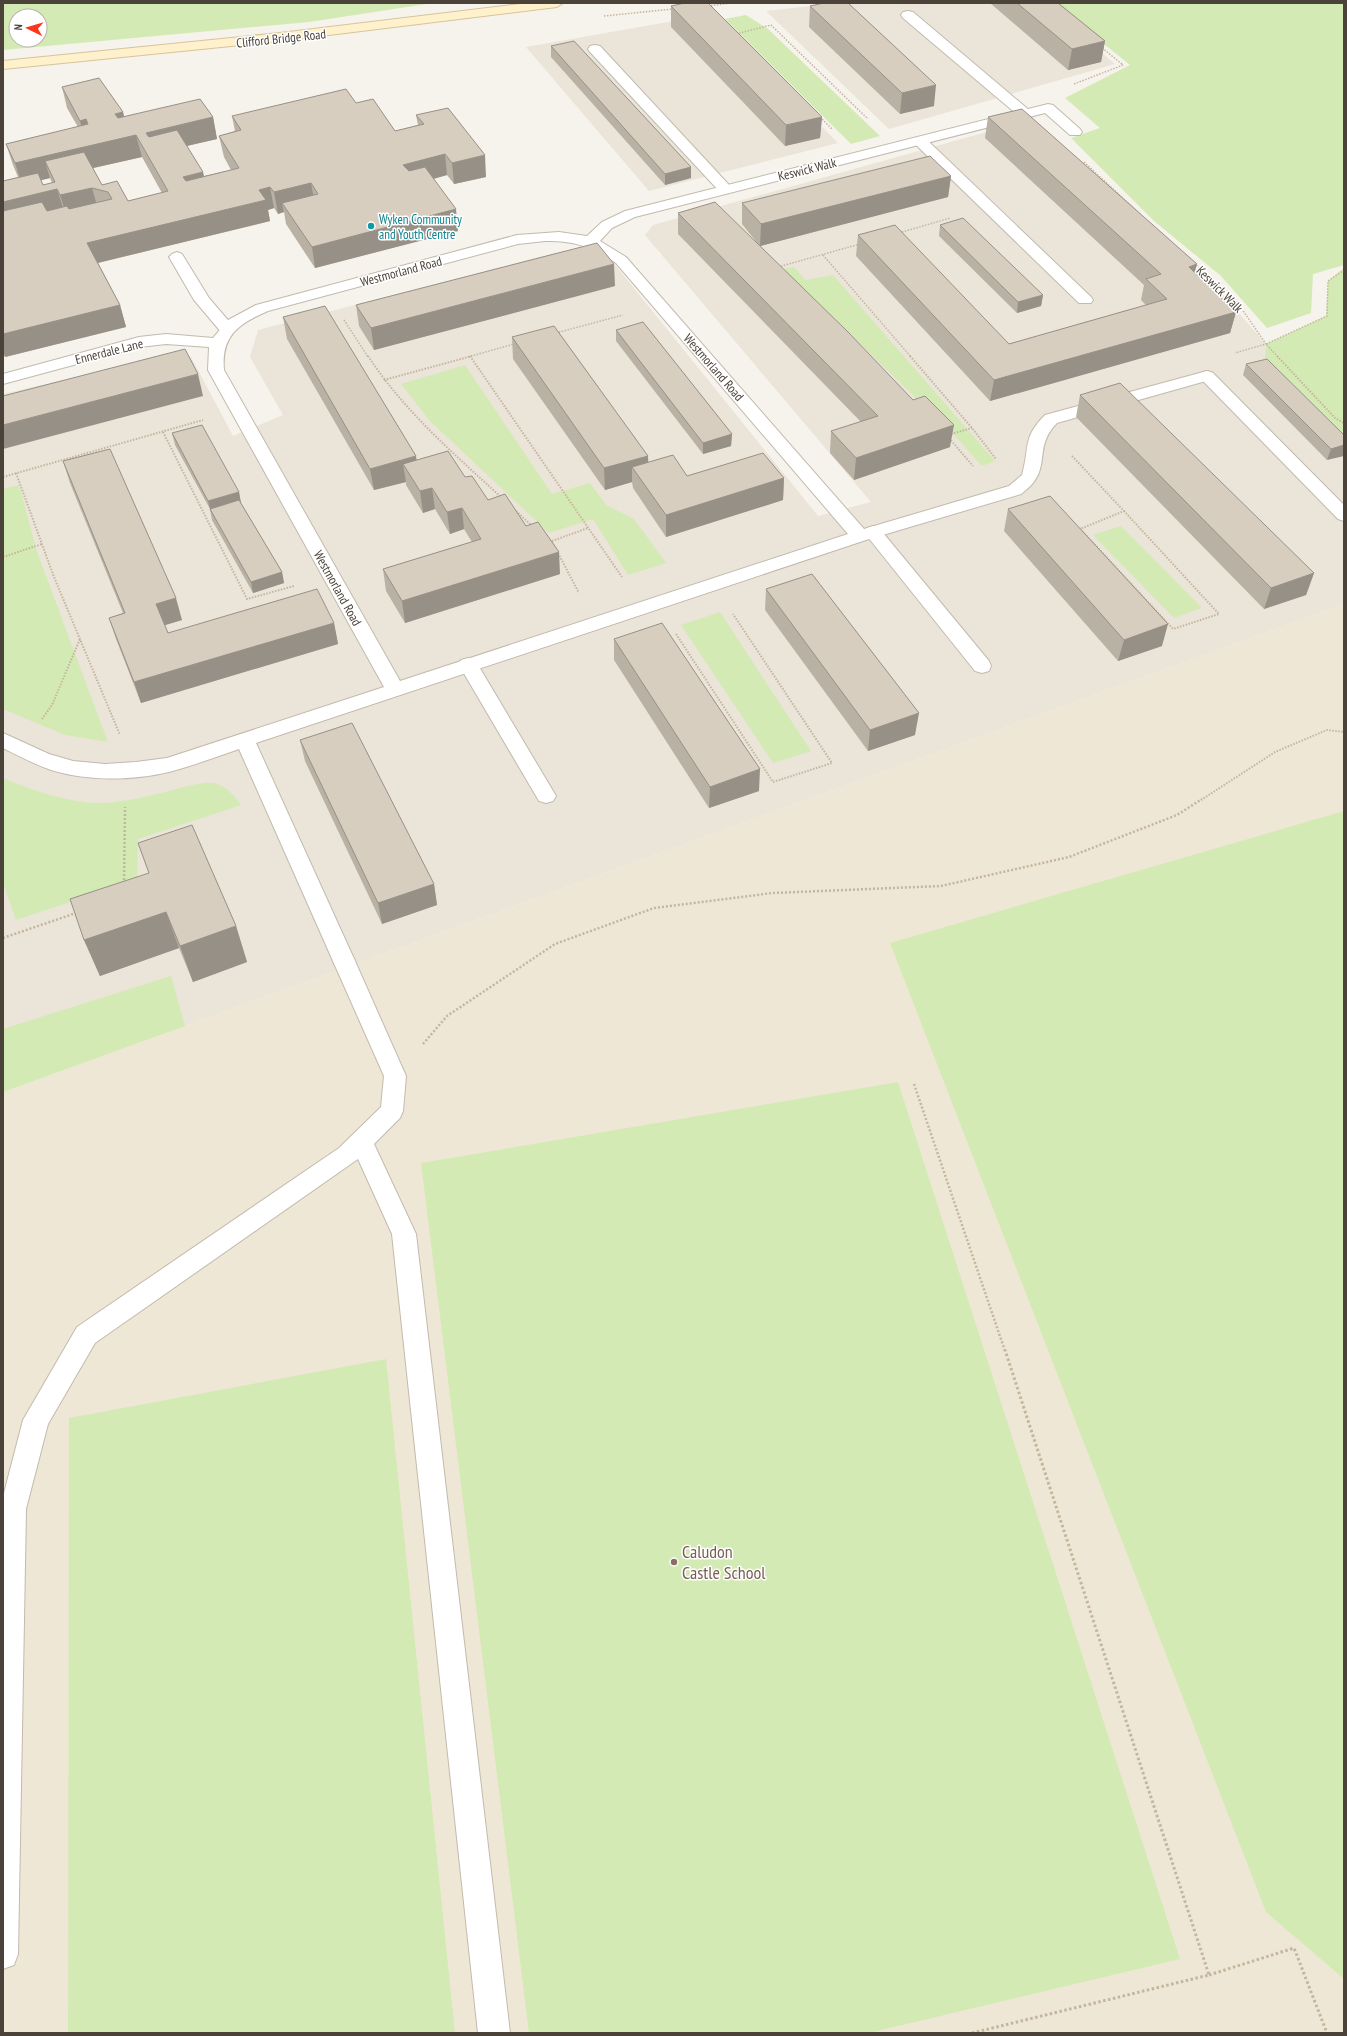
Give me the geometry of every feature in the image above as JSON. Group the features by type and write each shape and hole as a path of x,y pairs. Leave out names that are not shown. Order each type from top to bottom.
{"main road":[{"name":"Clifford Bridge Road","path":"3,66 137,54 370,28 557,3"}],"street":[{"path":"908,15 1027,113"},
{"path":"595,49 725,189"},
{"name":"Keswick Walk","path":"591,241 607,226 618,219 725,189 1048,108 1075,132"},
{"path":"920,141 1085,300"},
{"name":"Westmorland Road","path":"395,689 216,370 214,352 222,336 247,313 517,240 561,236 591,241 603,246 621,260 982,666"},
{"path":"177,257 222,336"},
{"name":"Ennerdale Lane","path":"3,379 155,340 222,336"},
{"path":"7,742 43,759 65,766 89,771 114,772 168,765 866,534 997,496 1019,488 1029,480 1032,473 1034,443 1040,430 1045,424 1059,416 1207,376 1344,515"},
{"path":"468,665 546,796"},
{"path":"3,1954 14,1509 36,1420 86,1335 347,1155 392,1111 395,1076 244,739"},
{"path":"361,1141 404,1234 494,2033"}],"path":[{"path":"736,34 771,25 897,147"},
{"path":"731,30 741,40"},
{"path":"1027,113 1026,103 1123,65 1100,46"},
{"path":"818,116 846,143 856,157"},
{"path":"1081,159 1145,218"},
{"path":"896,234 954,216"},
{"path":"782,272 777,267 866,242"},
{"path":"822,255 972,428 1019,488"},
{"name":"Keswick Walk","path":"1191,260 1236,302 1266,344 1335,418 1344,423"},
{"path":"1207,376 1194,364 1266,344 1327,316 1328,281 1344,270"},
{"path":"328,290 337,309 384,380 431,433 504,500"},
{"path":"554,333 660,305"},
{"path":"384,380 516,343"},
{"path":"470,356 588,528 640,608"},
{"path":"3,477 205,420 237,408"},
{"path":"1045,424 1070,454 1219,614 1174,629 1076,525"},
{"path":"972,428 946,435 997,496"},
{"path":"163,432 247,599 331,575"},
{"path":"515,511 536,529"},
{"path":"1080,529 1124,511"},
{"path":"552,541 588,528"},
{"path":"546,537 552,541 594,624"},
{"path":"3,557 42,544"},
{"path":"658,603 669,624 773,782 832,763 712,585"},
{"path":"7,742 36,728 52,706 80,638"},
{"path":"395,1076 447,1016 555,944 647,910 772,893 941,886 1069,857 1176,815 1274,752 1327,730 1344,732"},
{"path":"914,1084 1039,1451 1209,1975"},
{"path":"972,2033 1209,1975 1294,1948 1327,2033"}],"shaded area":[{"path":"838,3 1044,3 1115,64 889,129 766,11"},
{"path":"708,15 714,18 838,143 649,191 526,47"},
{"path":"1030,120 1216,287 1266,344 1264,370 1344,450 1344,604 3,1092 3,394 171,355 191,357 233,436 283,415 250,357 258,330 555,253 595,253 612,261 818,516 871,502 645,235 653,225"},
{"name":"Caludon Castle School","path":"1344,604 1344,2033 3,2033 3,1092"}],"green space":[{"path":"3,3 433,3 309,22 48,46 48,8 8,8 8,48 25,48 3,50"},
{"path":"1053,3 1344,3 1344,265 1313,274 1311,313 1267,328 1221,276 1154,221 1071,138 1100,128 1065,98 1130,65"},
{"path":"746,15 768,29 880,136 851,144 725,19"},
{"path":"794,267 805,280 833,275 995,461 982,466 956,437 783,269"},
{"path":"1344,268 1344,450 1264,370 1266,344 1326,316 1328,281"},
{"path":"465,365 552,494 590,483 606,505 634,519 666,563 628,575 593,519 549,533 430,421 401,384"},
{"path":"19,485 37,552 108,742 65,735 3,709 3,489"},
{"path":"1121,526 1202,608 1174,618 1093,535"},
{"path":"720,612 811,751 773,763 681,625"},
{"path":"3,778 37,791 61,798 97,803 133,799 197,784 214,783 222,786 230,792 241,805 138,839 137,880 16,920 3,883"},
{"path":"1344,811 1344,1979 1266,1912 890,943"},
{"path":"171,976 185,1026 3,1092 3,1029"},
{"path":"898,1082 1180,1959 869,2033 529,2033 421,1163"},
{"path":"386,1359 455,2033 68,2033 69,1418"}],"building":[{"path":"685,3 708,3 822,117 786,125 671,6"},
{"path":"824,3 848,3 936,85 902,93 810,6"},
{"path":"1017,3 1058,3 1105,41 1072,49"},
{"path":"574,41 691,167 665,174 551,46"},
{"name":"Wyken Community and Youth Centre","path":"99,78 123,112 115,114 118,118 200,99 213,117 146,133 149,137 177,130 203,172 183,177 186,181 239,168 219,136 241,130 232,116 346,89 356,103 373,99 395,131 424,124 416,115 448,108 485,155 452,163 445,154 403,165 409,171 425,167 456,209 312,247 282,203 318,194 311,183 274,192 270,187 259,190 266,200 87,243 120,305 3,334 3,211 42,202 47,211 67,206 69,209 112,199 108,192 92,188 60,195 57,189 3,202 3,181 38,173 43,185 55,182 45,161 84,152 102,185 117,181 128,201 168,191 136,135 15,163 6,144 88,124 86,119 80,121 62,87"},
{"path":"1022,109 1197,264 1189,267 1236,312 994,380 858,235 895,225 1009,344 1167,299 1146,279 1161,274 988,117"},
{"path":"930,156 951,176 761,224 742,203"},
{"path":"715,202 848,332 913,400 925,396 954,425 856,458 831,431 878,416 678,213"},
{"path":"963,218 1043,295 1018,302 940,225"},
{"path":"597,243 614,264 371,328 356,305"},
{"path":"325,306 416,456 370,469 283,317"},
{"path":"643,322 732,434 703,443 616,330"},
{"path":"554,326 648,456 604,468 512,337"},
{"path":"185,349 198,374 3,425 3,396"},
{"path":"1267,359 1344,435 1344,445 1331,449 1246,364"},
{"path":"1120,383 1314,573 1271,588 1080,395"},
{"path":"202,425 239,492 208,501 172,433"},
{"path":"110,449 176,598 156,604 168,633 317,589 334,623 134,682 109,618 125,613 63,461"},
{"path":"448,451 465,477 472,476 488,500 505,494 526,526 538,522 559,552 402,601 383,569 481,539 462,508 447,512 432,488 420,491 403,464"},
{"path":"763,453 784,478 666,515 632,467 673,455 687,476"},
{"path":"1050,496 1168,624 1124,640 1008,509"},
{"path":"239,500 282,572 251,582 210,509"},
{"path":"812,574 919,713 870,730 766,589"},
{"path":"662,623 760,769 710,787 614,639"},
{"path":"352,723 434,884 378,903 300,740"},
{"path":"192,825 236,926 180,946 166,912 84,940 70,899 149,873 138,843"}],"place":[{"name":"Wyken Community and Youth Centre","path":"371,226"},
{"name":"Caludon Castle School","path":"674,1562"}]}
